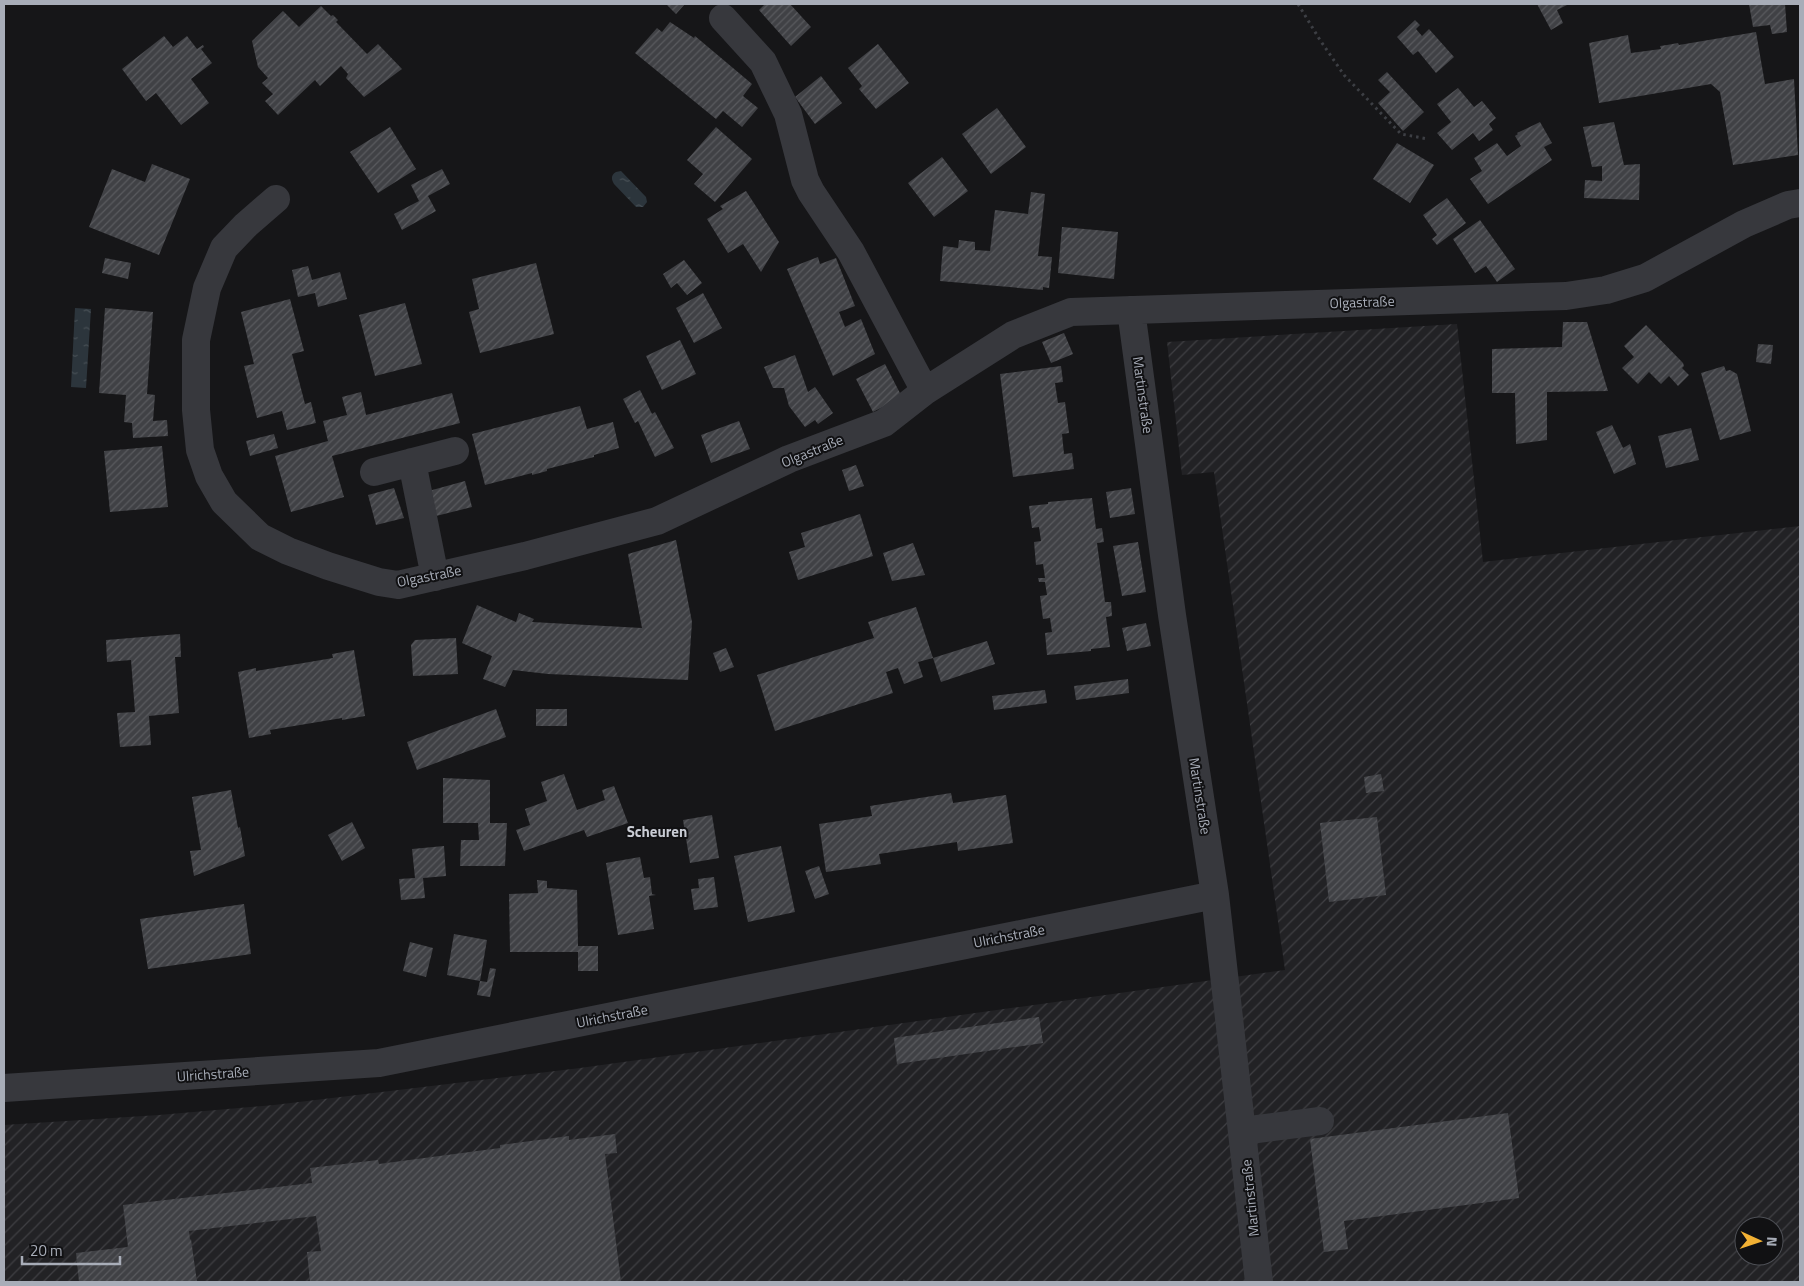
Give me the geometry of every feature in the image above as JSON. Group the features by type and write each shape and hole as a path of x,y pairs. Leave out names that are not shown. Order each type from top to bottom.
{"street":[{"path":"723,18 763,62 788,114 805,180 851,252 925,391"},
{"name":"Olgastraße","path":"276,199 246,225 224,248 207,288 196,340 196,410 200,450 209,476 224,502 260,537 288,551 328,566 379,582 398,585 525,556 657,521 789,459 884,423 925,391 1013,335 1071,312 1566,296 1606,290 1645,278 1744,224 1788,205 1800,203"},
{"name":"Martinstraße","path":"1131,310 1172,614 1215,895 1259,1282"},
{"path":"374,472 455,452"},
{"path":"412,462 435,576"},
{"name":"Ulrichstraße","path":"4,1088 379,1063 1215,895"},
{"path":"1242,1131 1320,1121"}],"path":[{"path":"1298,4 1344,75 1401,134 1428,139"}],"shaded area":[{"path":"1457,324 1483,562 1800,526 1800,1282 4,1282 4,1125 274,1105 580,1068 1285,970 1214,472 1182,475 1167,342"}],"water":[{"path":"621,171 646,197 647,202 643,207 636,207 614,184 612,176 614,173"},
{"path":"75,308 91,309 86,388 71,387"}],"building":[{"path":"666,4 685,4 676,14"},
{"path":"765,4 790,4 811,27 791,46 759,10"},
{"path":"1537,4 1569,4 1557,10 1563,23 1551,30"},
{"path":"1749,4 1785,4 1787,32 1772,34 1770,25 1753,27"},
{"path":"321,6 338,20 336,22 367,54 378,44 402,69 364,97 346,78 348,74 341,66 320,86 315,80 278,115 265,101 273,94 262,83 268,78 258,67 252,41 283,11 299,27"},
{"path":"1415,20 1420,25 1416,29 1422,36 1429,29 1454,57 1436,73 1418,51 1413,55 1397,37"},
{"path":"670,22 694,38 695,36 752,84 743,96 758,108 742,127 723,111 716,119 635,53 657,28 662,32"},
{"path":"1756,32 1765,84 1794,79 1798,155 1733,165 1720,92 1711,84 1599,103 1589,43 1628,35 1631,53 1661,49 1660,46 1678,43 1679,45"},
{"path":"164,36 173,47 187,36 197,49 203,45 204,47 201,49 212,63 191,79 209,103 181,125 156,93 146,101 122,69"},
{"path":"878,44 909,83 876,109 859,89 862,86 848,68"},
{"path":"1387,72 1424,112 1403,131 1378,103 1390,92 1378,80"},
{"path":"821,76 842,103 815,124 795,97"},
{"path":"1458,88 1474,107 1482,101 1496,118 1489,124 1493,130 1479,141 1473,133 1452,150 1437,133 1451,122 1437,104"},
{"path":"997,108 1026,147 991,174 962,134"},
{"path":"1540,122 1552,143 1544,147 1552,160 1488,204 1470,179 1482,171 1474,158 1497,143 1507,156 1521,146 1515,136 1517,133"},
{"path":"1614,122 1624,165 1640,164 1639,200 1584,198 1585,180 1602,181 1602,166 1592,167 1583,127"},
{"path":"390,127 416,169 378,193 350,152"},
{"path":"716,127 752,159 715,202 694,184 703,174 687,160"},
{"path":"1397,143 1434,165 1410,203 1373,179"},
{"path":"942,157 968,191 934,217 908,183"},
{"path":"152,164 190,179 159,255 89,227 112,169 145,182"},
{"path":"442,169 450,184 428,196 436,211 402,230 394,214 419,201 411,185"},
{"path":"746,191 779,242 761,272 743,244 728,253 707,219 723,209 720,206"},
{"path":"1031,192 1045,194 1038,256 1052,257 1049,288 1043,287 1043,290 940,281 943,246 958,248 959,240 975,242 975,250 990,251 995,210 1028,214"},
{"path":"1447,198 1466,223 1437,245 1432,239 1437,235 1423,215"},
{"path":"1480,220 1515,269 1497,282 1486,266 1475,273 1453,239"},
{"path":"1062,227 1118,232 1114,279 1058,273"},
{"path":"818,257 820,264 836,258 855,306 839,312 845,327 861,319 875,354 833,376 787,269"},
{"path":"105,258 131,263 128,279 102,273"},
{"path":"684,260 702,283 687,295 677,283 671,288 663,274"},
{"path":"536,263 554,334 480,353 469,312 479,309 472,279"},
{"path":"308,266 312,280 340,272 347,299 318,307 315,293 298,297 292,270"},
{"path":"703,293 722,328 694,343 676,308"},
{"path":"290,299 304,351 292,354 305,404 311,402 316,423 287,430 282,411 257,418 244,366 254,364 241,312"},
{"path":"405,303 422,364 375,376 359,315"},
{"path":"105,308 153,312 147,394 155,395 153,421 167,420 168,436 133,438 132,423 124,422 126,395 99,393"},
{"path":"1563,322 1587,322 1608,391 1547,392 1547,440 1516,444 1515,393 1492,393 1492,349 1562,347"},
{"path":"1646,325 1683,363 1684,366 1682,368 1689,375 1678,386 1669,376 1661,384 1649,372 1638,384 1622,368 1634,357 1624,346"},
{"path":"1064,333 1073,354 1051,363 1042,342"},
{"path":"680,340 696,374 662,390 646,356"},
{"path":"1758,344 1773,345 1771,364 1756,362"},
{"path":"795,355 808,392 815,387 833,413 818,424 815,420 805,427 789,406 784,388 773,388 764,367"},
{"path":"885,364 902,397 873,412 856,379"},
{"path":"1061,366 1063,382 1055,383 1058,403 1065,402 1067,417 1069,433 1062,434 1064,454 1072,453 1074,469 1013,477 1000,374"},
{"path":"1724,366 1726,371 1730,370 1737,374 1751,431 1720,440 1701,373"},
{"path":"640,390 652,414 655,412 674,448 655,457 638,421 635,423 623,399"},
{"path":"361,392 366,415 452,393 460,423 332,456 344,497 291,512 275,456 328,441 323,421 347,415 342,397"},
{"path":"580,406 587,429 613,422 619,448 594,455 594,457 547,469 547,471 485,485 472,434"},
{"path":"739,421 750,449 711,463 701,435"},
{"path":"1612,425 1623,448 1630,444 1636,464 1614,474 1596,432"},
{"path":"1691,428 1699,460 1666,468 1658,436"},
{"path":"274,434 278,448 250,456 246,441"},
{"path":"162,446 168,507 110,512 104,451"},
{"path":"856,465 864,486 849,491 842,470"},
{"path":"465,481 472,507 432,517 425,492"},
{"path":"394,488 404,518 376,525 368,495"},
{"path":"1131,488 1135,514 1110,518 1106,492"},
{"path":"1092,498 1096,529 1102,528 1104,542 1097,543 1105,602 1111,602 1112,616 1106,617 1110,647 1091,649 1091,651 1047,655 1045,633 1052,632 1050,618 1043,619 1040,596 1047,595 1045,582 1039,582 1038,578 1045,578 1043,564 1036,565 1034,542 1041,541 1039,527 1032,528 1029,506 1048,504 1048,502"},
{"path":"860,514 873,556 798,580 789,552 805,547 801,533"},
{"path":"676,540 692,622 688,680 548,674 513,670 505,687 483,679 492,656 462,643 477,605 516,622 519,613 534,619 532,622 642,628 628,554"},
{"path":"1138,542 1146,592 1122,596 1113,546"},
{"path":"913,543 925,575 892,581 883,553"},
{"path":"916,607 933,658 918,662 923,677 904,684 898,668 886,672 893,693 775,731 757,675 874,638 868,622"},
{"path":"1146,623 1151,646 1127,651 1122,628"},
{"path":"180,634 181,657 175,657 179,713 149,716 151,745 120,747 117,713 135,712 131,660 107,662 106,640"},
{"path":"456,638 458,674 413,676 411,645 415,640"},
{"path":"987,641 995,664 941,682 933,658"},
{"path":"726,648 734,667 720,672 713,653"},
{"path":"354,650 365,716 270,730 271,734 249,738 238,672 256,668 256,671 333,658 332,654"},
{"path":"1128,679 1129,693 1076,700 1074,686"},
{"path":"1045,690 1047,703 994,710 992,696"},
{"path":"496,709 506,737 417,770 407,742"},
{"path":"536,709 567,709 567,726 536,726"},
{"path":"564,774 577,810 605,800 602,790 614,786 628,823 587,837 584,830 524,851 516,830 530,825 525,809 547,801 541,782"},
{"path":"1381,774 1384,791 1366,793 1364,777"},
{"path":"443,778 490,780 490,823 507,823 505,866 460,866 461,840 479,840 478,823 443,823"},
{"path":"231,790 245,856 194,876 190,851 201,850 192,797"},
{"path":"951,793 953,803 1006,795 1013,843 958,851 957,842 879,854 881,864 826,872 819,824 872,816 870,806"},
{"path":"712,815 719,858 690,863 683,820"},
{"path":"1377,817 1386,895 1329,902 1320,823"},
{"path":"352,822 365,848 342,861 328,835"},
{"path":"444,846 446,876 423,878 425,898 401,900 399,879 415,878 412,849"},
{"path":"781,846 795,912 748,922 734,856"},
{"path":"640,857 644,878 650,877 652,894 656,895 649,896 654,929 618,935 606,863"},
{"path":"819,866 829,894 815,899 805,871"},
{"path":"714,877 718,907 694,910 691,889 699,888 698,879"},
{"path":"537,880 547,881 547,888 577,890 578,946 598,946 598,971 578,971 578,952 510,952 509,894 538,893"},
{"path":"244,904 251,954 148,969 140,919"},
{"path":"454,934 487,940 480,981 447,975"},
{"path":"410,942 433,948 426,977 403,971"},
{"path":"490,968 496,969 490,997 477,995 480,981 487,982"},
{"path":"1039,1017 1043,1043 897,1064 894,1038"},
{"path":"1508,1113 1519,1198 1344,1221 1348,1249 1324,1252 1310,1139"},
{"path":"615,1134 617,1153 605,1154 621,1282 310,1282 307,1252 321,1251 316,1216 189,1231 197,1282 79,1282 76,1253 128,1247 123,1205 312,1183 310,1168 378,1160 379,1164 500,1148 500,1145 569,1136 569,1140"}],"district":[{"name":"Scheuren","path":"657,832"}]}
